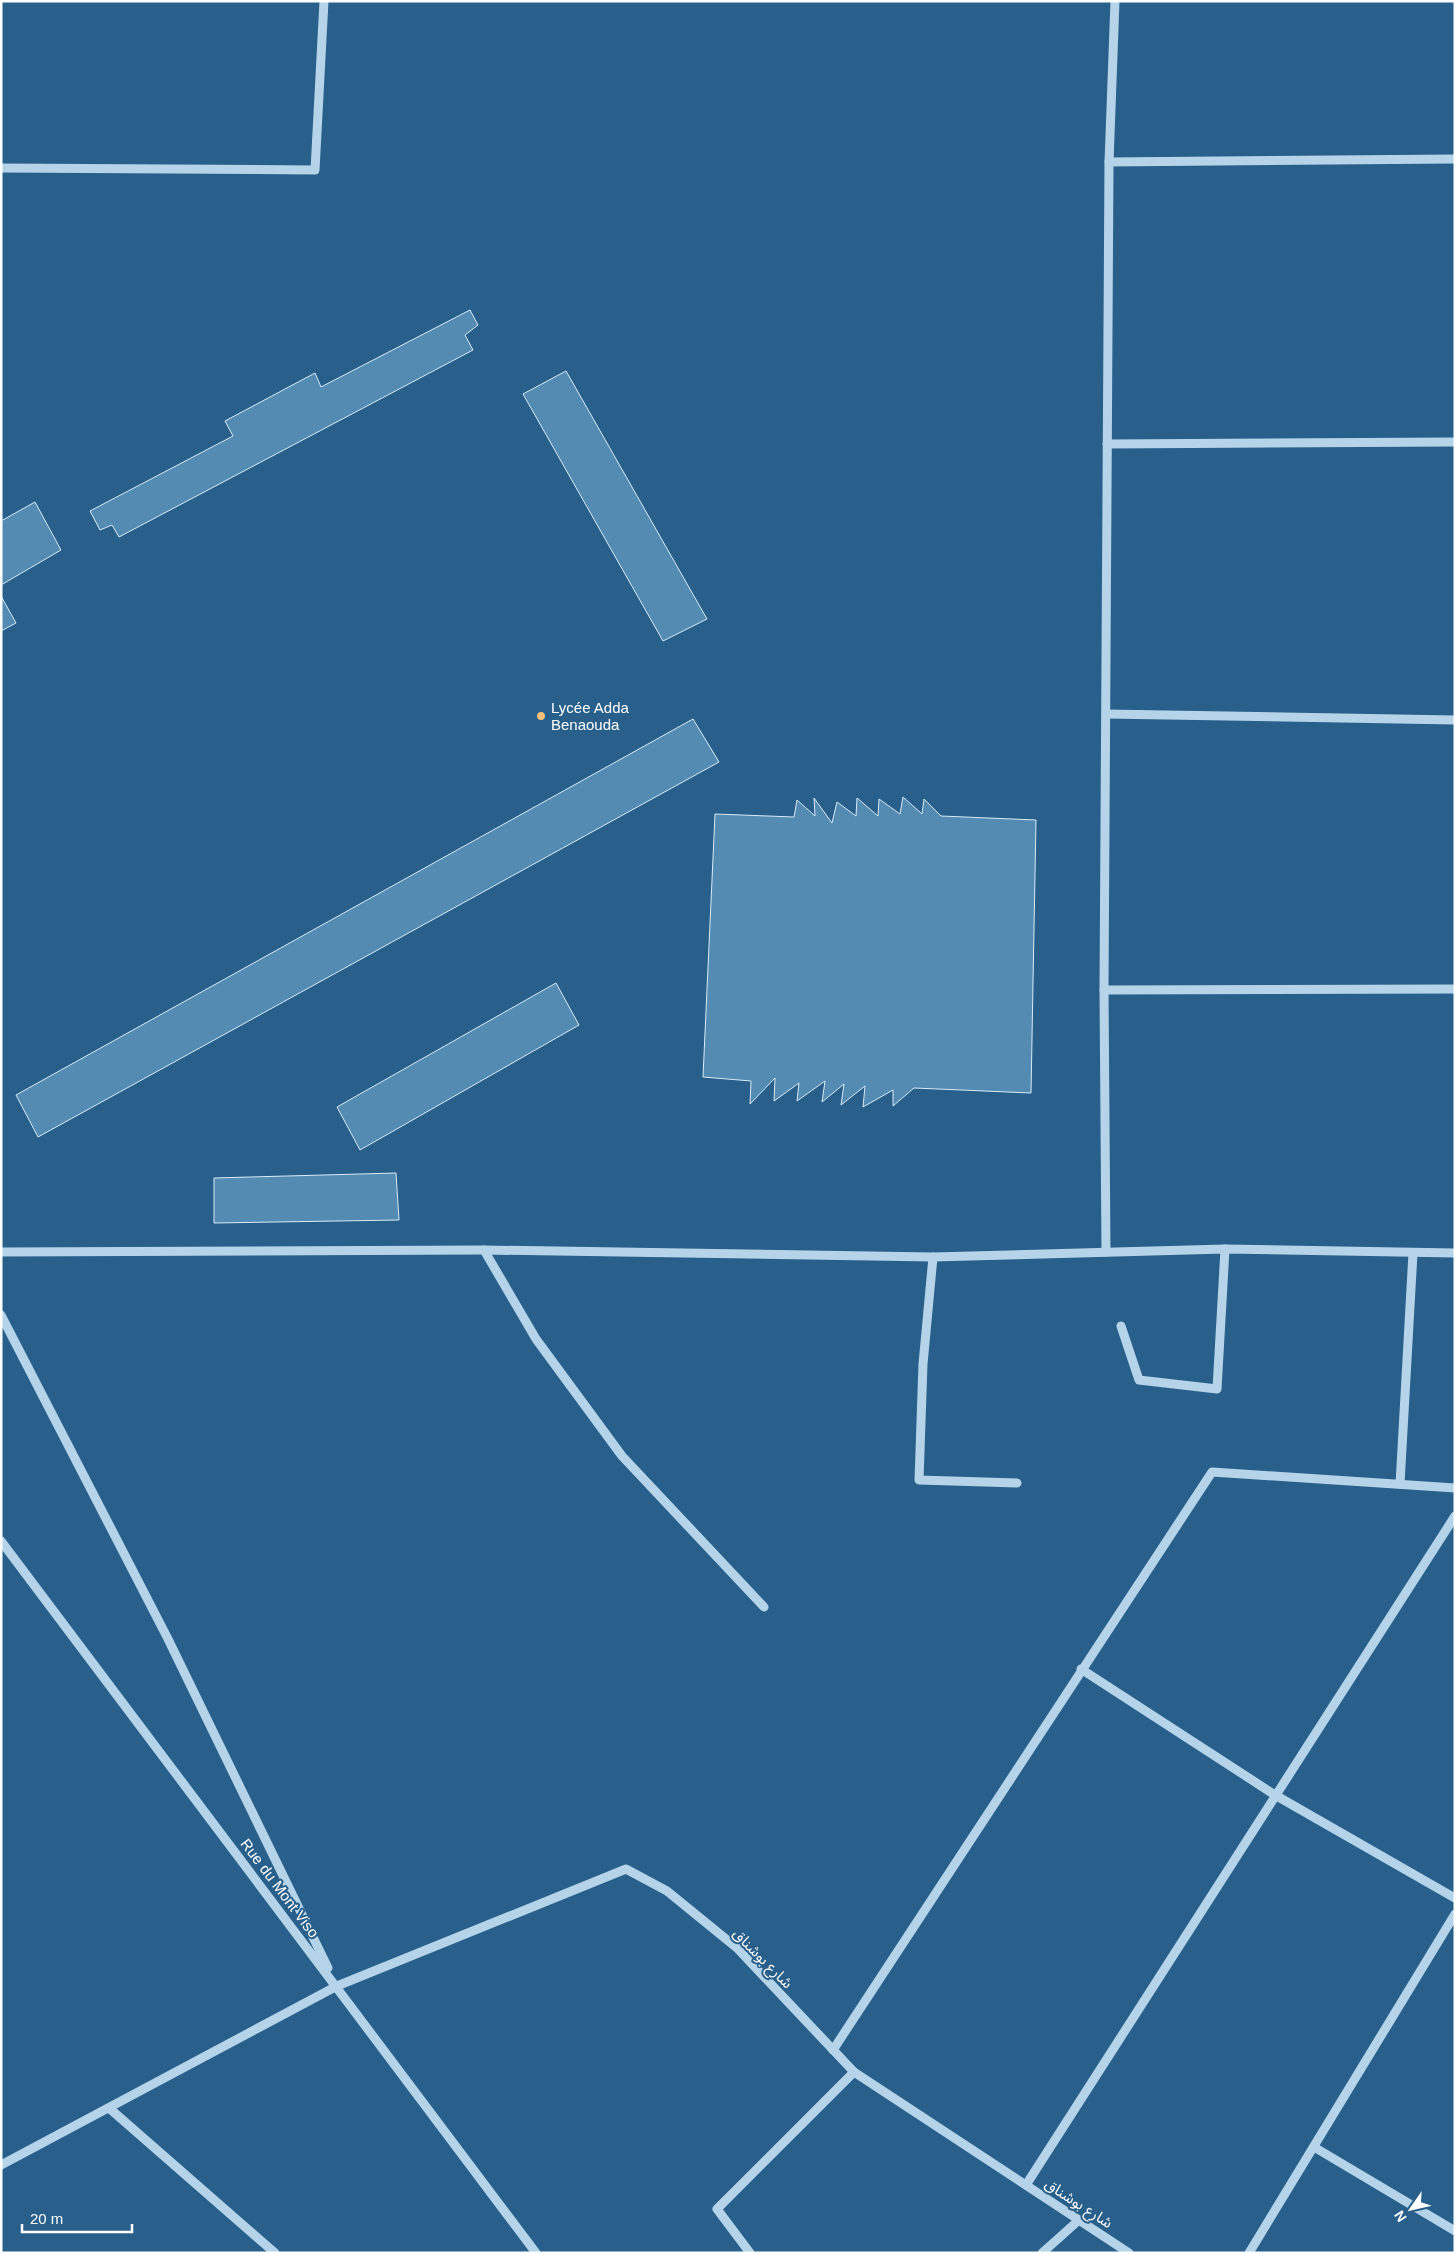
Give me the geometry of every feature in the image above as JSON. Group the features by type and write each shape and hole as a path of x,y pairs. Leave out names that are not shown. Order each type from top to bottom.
{"street":[{"path":"1,168 315,170 324,1"},
{"path":"1106,1252 1104,990 1109,162 1115,1"},
{"path":"1109,162 1455,159"},
{"path":"1107,444 1455,442"},
{"path":"1106,714 1455,720"},
{"path":"1104,990 1455,989"},
{"path":"1121,1326 1138,1380 1217,1389 1225,1249"},
{"path":"1,1252 484,1250 932,1257 1225,1249 1455,1253"},
{"path":"484,1250 536,1339 622,1456 764,1607"},
{"path":"1400,1484 1413,1253"},
{"path":"932,1257 923,1364 919,1480 1017,1483"},
{"path":"1,1315 168,1639 336,1986 1,2165"},
{"path":"833,2050 1081,1669 1212,1472 1455,1488"},
{"path":"1026,2185 1455,1516"},
{"name":"Rue du Mont Viso","path":"1,1541 536,2253"},
{"path":"1081,1669 1276,1795 1455,1898"},
{"name":"شارع بوشناق","path":"336,1986 626,1869 666,1891 738,1948 854,2072 1129,2253"},
{"path":"1249,2253 1455,1914"},
{"path":"750,2253 717,2209 854,2072"},
{"path":"108,2108 276,2253"},
{"path":"1314,2146 1455,2231"},
{"path":"1042,2253 1079,2220"}],"building":[{"path":"470,310 478,325 465,335 473,350 119,537 112,525 100,530 90,511 233,436 225,421 315,373 321,387"},
{"path":"566,371 707,619 663,641 523,394"},
{"path":"35,502 61,550 1,585 1,521"},
{"path":"1,596 16,623 1,631"},
{"path":"693,719 719,762 38,1137 16,1095"},
{"path":"903,797 922,814 924,799 941,816 1036,820 1031,1093 914,1088 893,1106 893,1090 863,1107 865,1086 841,1105 844,1084 822,1102 825,1081 797,1101 799,1083 774,1101 775,1078 750,1104 751,1081 703,1077 715,814 794,817 797,800 815,816 814,798 832,823 837,802 856,816 857,798 878,816 879,799 900,814"},
{"path":"556,983 579,1025 360,1150 337,1107"},
{"path":"396,1173 399,1220 214,1223 214,1178"}],"place":[{"name":"Lycée Adda Benaouda","path":"541,716"}]}
